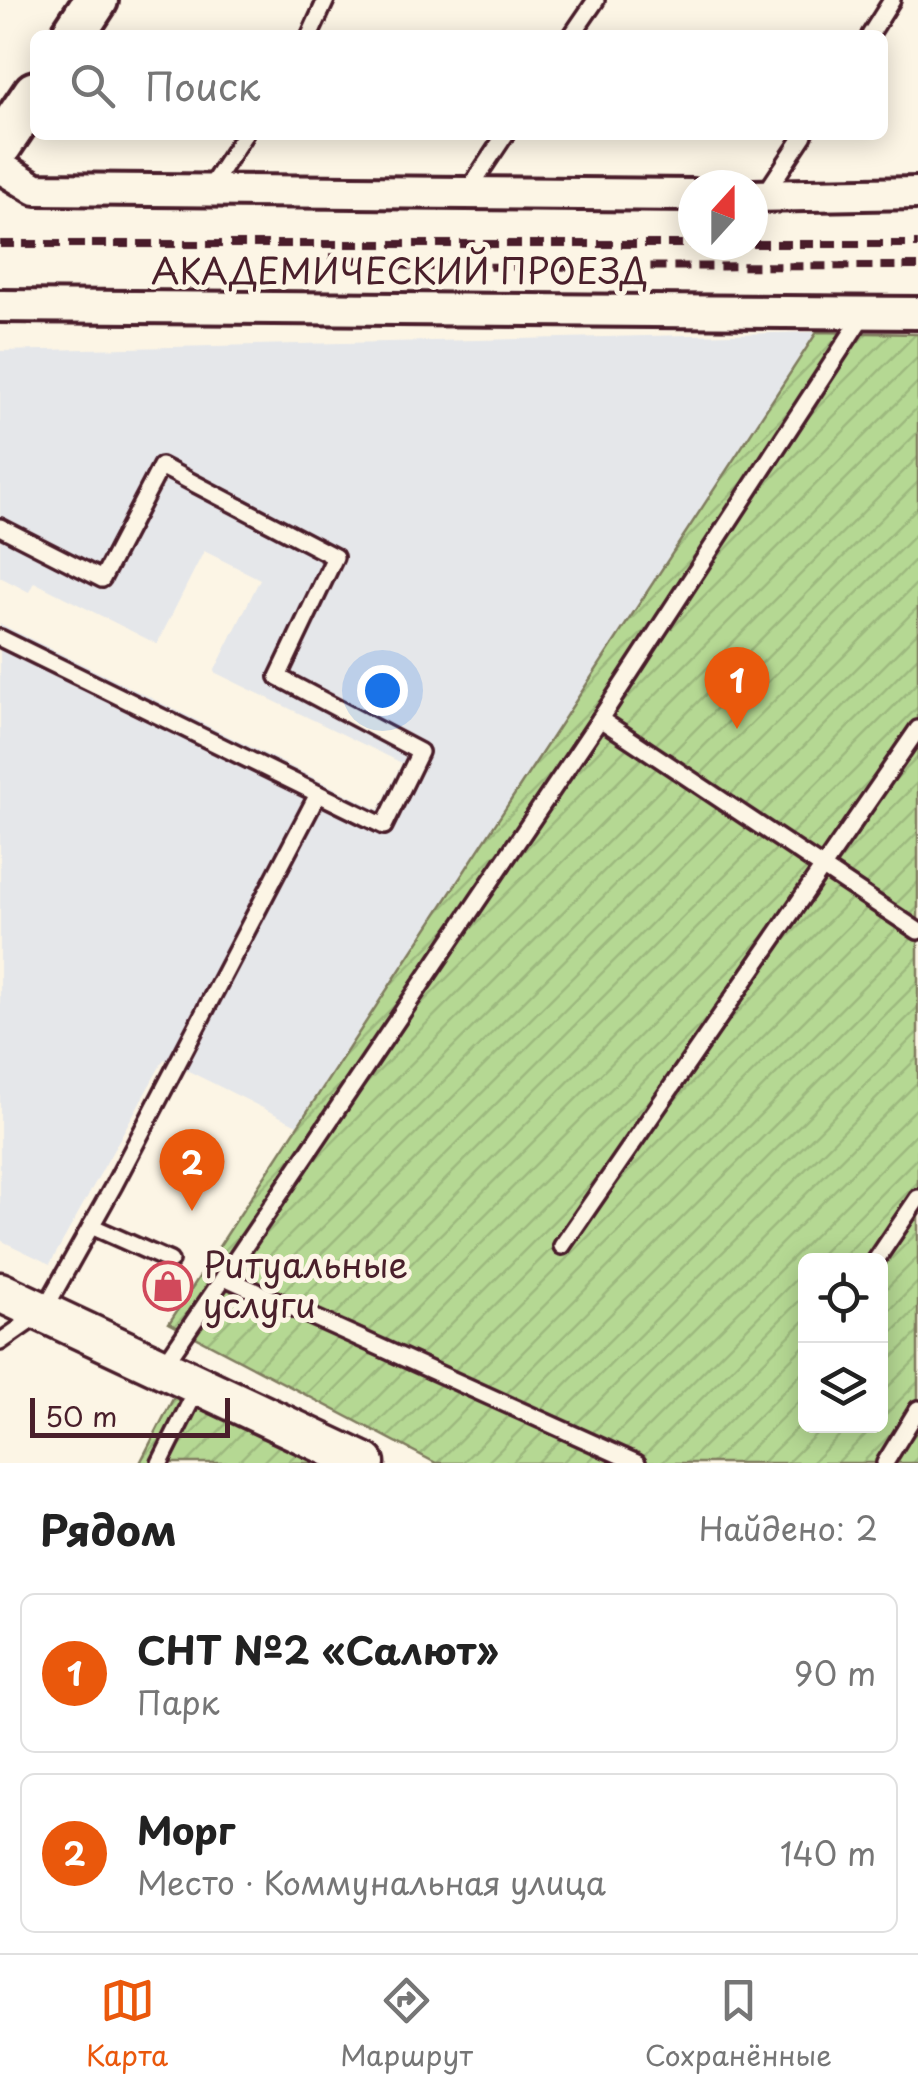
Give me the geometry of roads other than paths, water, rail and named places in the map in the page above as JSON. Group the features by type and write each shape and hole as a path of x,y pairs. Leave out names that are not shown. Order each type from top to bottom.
{"main road":[{"path":"76,30 96,0"},
{"path":"1,147 30,100"}],"street":[{"path":"1,147 36,189 678,196"},
{"path":"768,196 918,193"},
{"name":"АКАДЕМИЧЕСКИЙ ПРОЕЗД","path":"0,306 918,313"},
{"path":"0,1292 365,1463"}],"lane":[{"path":"312,30 326,0"},
{"path":"575,30 596,0"},
{"path":"873,30 892,0"},
{"path":"206,192 241,140"},
{"path":"466,192 502,140"},
{"path":"768,183 800,140"},
{"path":"162,1368 600,719 865,312"},
{"path":"0,528 102,579 161,466 336,558 278,677 420,752 384,826 0,638"},
{"path":"600,719 918,931"},
{"path":"562,1246 918,729"},
{"path":"0,1342 43,1312 318,794"},
{"path":"881,1253 918,1198"},
{"path":"90,1226 170,1261"},
{"path":"224,1277 637,1463"},
{"path":"160,1463 199,1386"},
{"path":"885,1463 916,1416"}],"railway":[{"path":"0,244 678,244"},
{"path":"768,244 918,244"},
{"path":"329,257 417,267 918,266"}],"place":[{"name":"СНТ №2 «Салют»","path":"737,729"},
{"name":"Морг","path":"192,1211"},
{"name":"Ритуальные услуги","path":"168,1286"}]}
